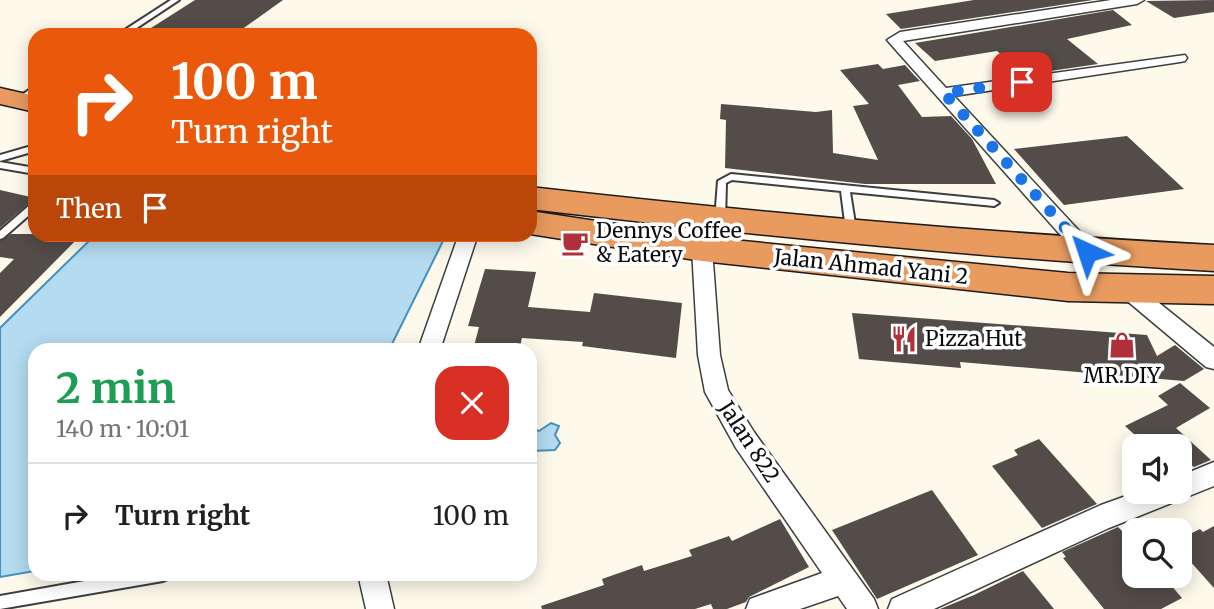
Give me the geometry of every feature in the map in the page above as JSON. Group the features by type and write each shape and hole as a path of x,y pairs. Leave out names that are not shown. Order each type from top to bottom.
{"highway":[{"path":"18,102 28,118"},
{"name":"Jalan Ahmad Yani 2","path":"537,199 720,220 1087,252 1214,258"},
{"name":"Jalan Ahmad Yani 2","path":"537,224 702,249 1054,286 1214,290"}],"street":[{"path":"1087,252 894,40 900,36 1137,0"},
{"path":"944,93 1180,58"},
{"path":"431,343 466,242"},
{"name":"Jalan 822","path":"702,249 709,355 717,393 745,440 864,609"},
{"path":"1126,288 1214,360"},
{"path":"1192,483 1214,474"},
{"path":"902,609 1101,518 1138,504"},
{"path":"760,609 842,580"},
{"path":"374,581 380,609"}],"lane":[{"path":"132,28 176,0"},
{"path":"0,158 28,150"},
{"path":"0,165 28,170"},
{"path":"720,220 722,181 725,177 994,203"},
{"path":"845,188 850,230"},
{"path":"0,236 28,211"},
{"path":"0,603 124,581"}],"water":[{"path":"88,242 443,242 392,343 28,343 28,572 0,577 0,328"},
{"path":"551,423 559,426 555,435 560,443 555,450 537,451 537,430"}],"building":[{"path":"195,0 283,0 244,28 151,28"},
{"path":"974,0 1093,0 901,29 886,14"},
{"path":"1214,0 1214,12 1174,18 1146,1"},
{"path":"1113,10 1132,25 1067,39 1098,64 1023,75 997,51 935,61 915,43"},
{"path":"878,64 883,69 905,65 920,81 898,85 922,117 951,116 972,139 996,184 865,184 725,168 726,120 720,119 721,104 816,112 832,110 833,153 878,160 853,106 869,104 840,70"},
{"path":"1127,136 1184,189 1064,205 1014,149"},
{"path":"0,190 28,196 28,204 0,228"},
{"path":"11,234 28,234 28,242 74,242 0,317 0,273 14,259 0,257 0,241"},
{"path":"485,269 536,272 528,307 590,312 594,293 682,303 676,358 582,346 583,342 522,338 521,343 475,343 479,327 468,326"},
{"path":"852,313 1147,335 1157,356 1175,345 1204,369 1184,381 960,362 961,368 859,359"},
{"path":"1180,383 1210,408 1176,428 1183,434 1134,434 1125,426 1168,405 1158,396"},
{"path":"1039,439 1097,504 1042,528 992,466 1018,455 1014,450"},
{"path":"1192,443 1211,460 1192,466"},
{"path":"932,490 978,555 877,599 832,530"},
{"path":"780,519 809,567 749,597 746,602 727,609 713,609 711,604 695,609 542,609 541,606 604,585 602,579 642,565 644,571 692,556 689,550 729,536 732,541"},
{"path":"1214,526 1214,588 1192,563 1192,533 1200,529 1203,532"},
{"path":"1118,527 1122,531 1122,588 1173,588 1182,598 1161,609 1104,609 1063,558 1066,557 1062,552"},
{"path":"1023,571 1054,609 940,609 974,595"}],"place":[{"name":"Dennys Coffee & Eatery","path":"575,243"},
{"name":"Pizza Hut","path":"904,339"},
{"name":"MR.DIY","path":"1122,345"}],"route":[{"path":"1022,82 944,93 1087,252"}]}
